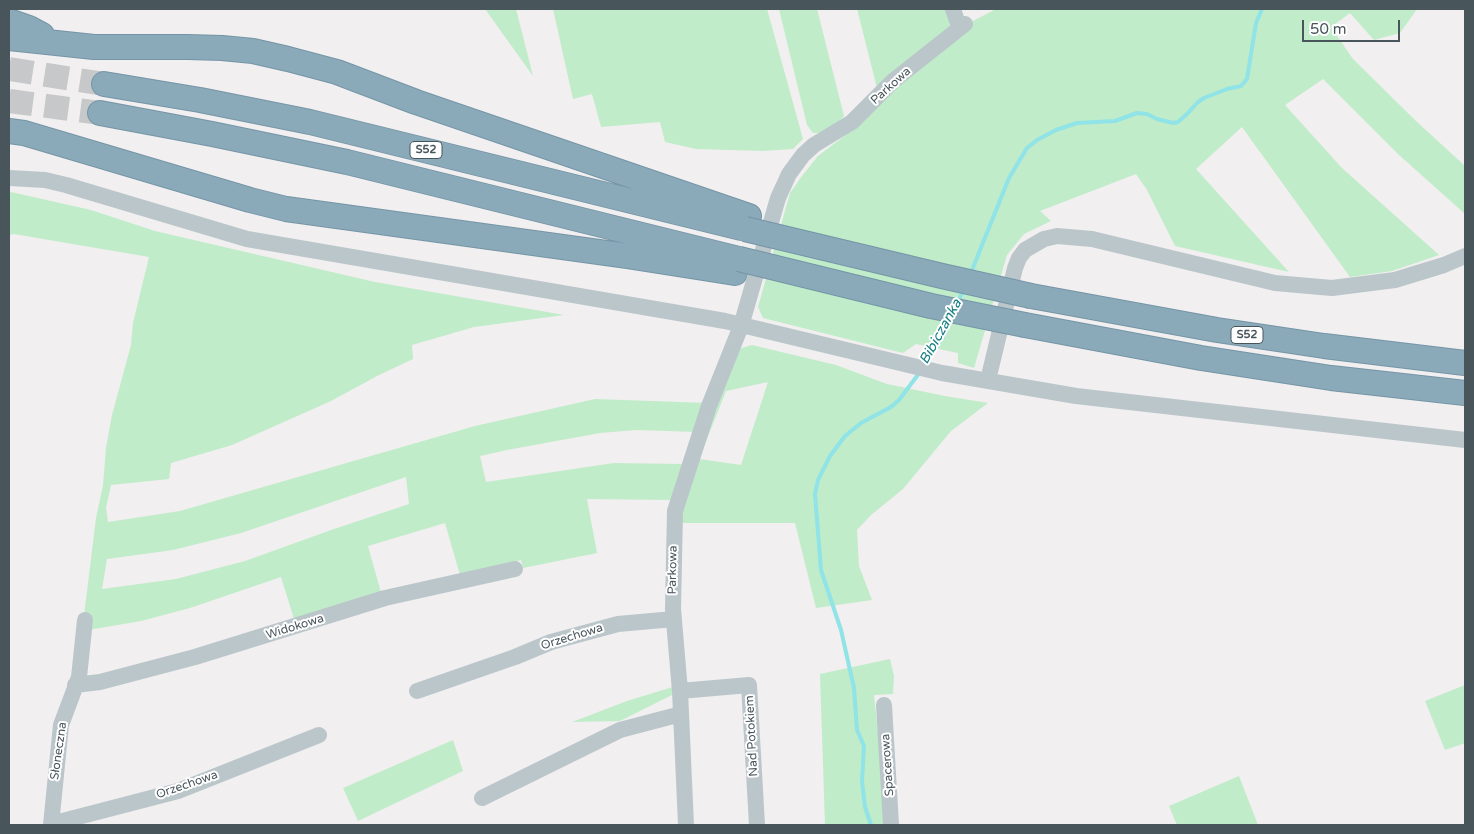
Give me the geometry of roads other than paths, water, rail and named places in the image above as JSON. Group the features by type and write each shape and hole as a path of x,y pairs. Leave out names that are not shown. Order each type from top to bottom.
{"highway":[{"path":"9,20 29,28 54,42"},
{"path":"9,38 94,47 222,48 253,51 288,59 337,72 747,222"},
{"name":"S52","path":"104,84 200,100 310,122 747,222 831,250 1031,296 1217,330 1324,346 1465,363"},
{"name":"S52","path":"100,114 212,134 347,162 737,266"},
{"path":"9,131 24,133 286,209 628,256 737,266 819,279 931,306 1201,358 1331,378 1465,393"},
{"path":"9,140 47,140"}],"street":[{"name":"Parkowa","path":"686,825 680,691 674,619 675,511 709,406 741,326 778,198 796,164 814,145 852,122 893,81 962,25 953,9"},
{"path":"9,178 44,180 66,185 247,239 725,321 903,365 1076,396 1465,440"},
{"path":"988,380 1015,268 1025,250 1044,239 1057,236 1092,239 1266,281 1332,288 1395,280 1444,265 1465,256"},
{"name":"Widokowa","path":"75,685 100,682 195,657 385,598 514,569"},
{"name":"Orzechowa","path":"417,691 515,657 551,642 618,624 674,619"},
{"name":"Słoneczna","path":"51,824 60,725 79,677 85,620"},
{"name":"Nad Potokiem","path":"680,691 749,685 757,825"},
{"name":"Spacerowa","path":"884,705 891,825"},
{"path":"482,798 620,730 681,714"},
{"name":"Orzechowa","path":"51,824 178,791 319,735"}],"waterway":[{"name":"Bibiczanka","path":"970,275 1009,178 1027,148 1037,140 1056,130 1077,123 1115,121 1137,113 1147,114 1173,123 1178,122 1204,98 1241,86 1247,79 1256,23 1262,9"},
{"name":"Bibiczanka","path":"958,302 964,288"},
{"name":"Bibiczanka","path":"925,364 944,335 951,318"},
{"name":"Bibiczanka","path":"871,825 865,807 862,781 864,746 857,730 854,688 841,630 821,570 815,494 818,480 830,456 845,436 861,423 891,407 899,400 920,372"}],"tunnel":[{"path":"9,69 104,84"},
{"path":"9,101 100,113"}]}
